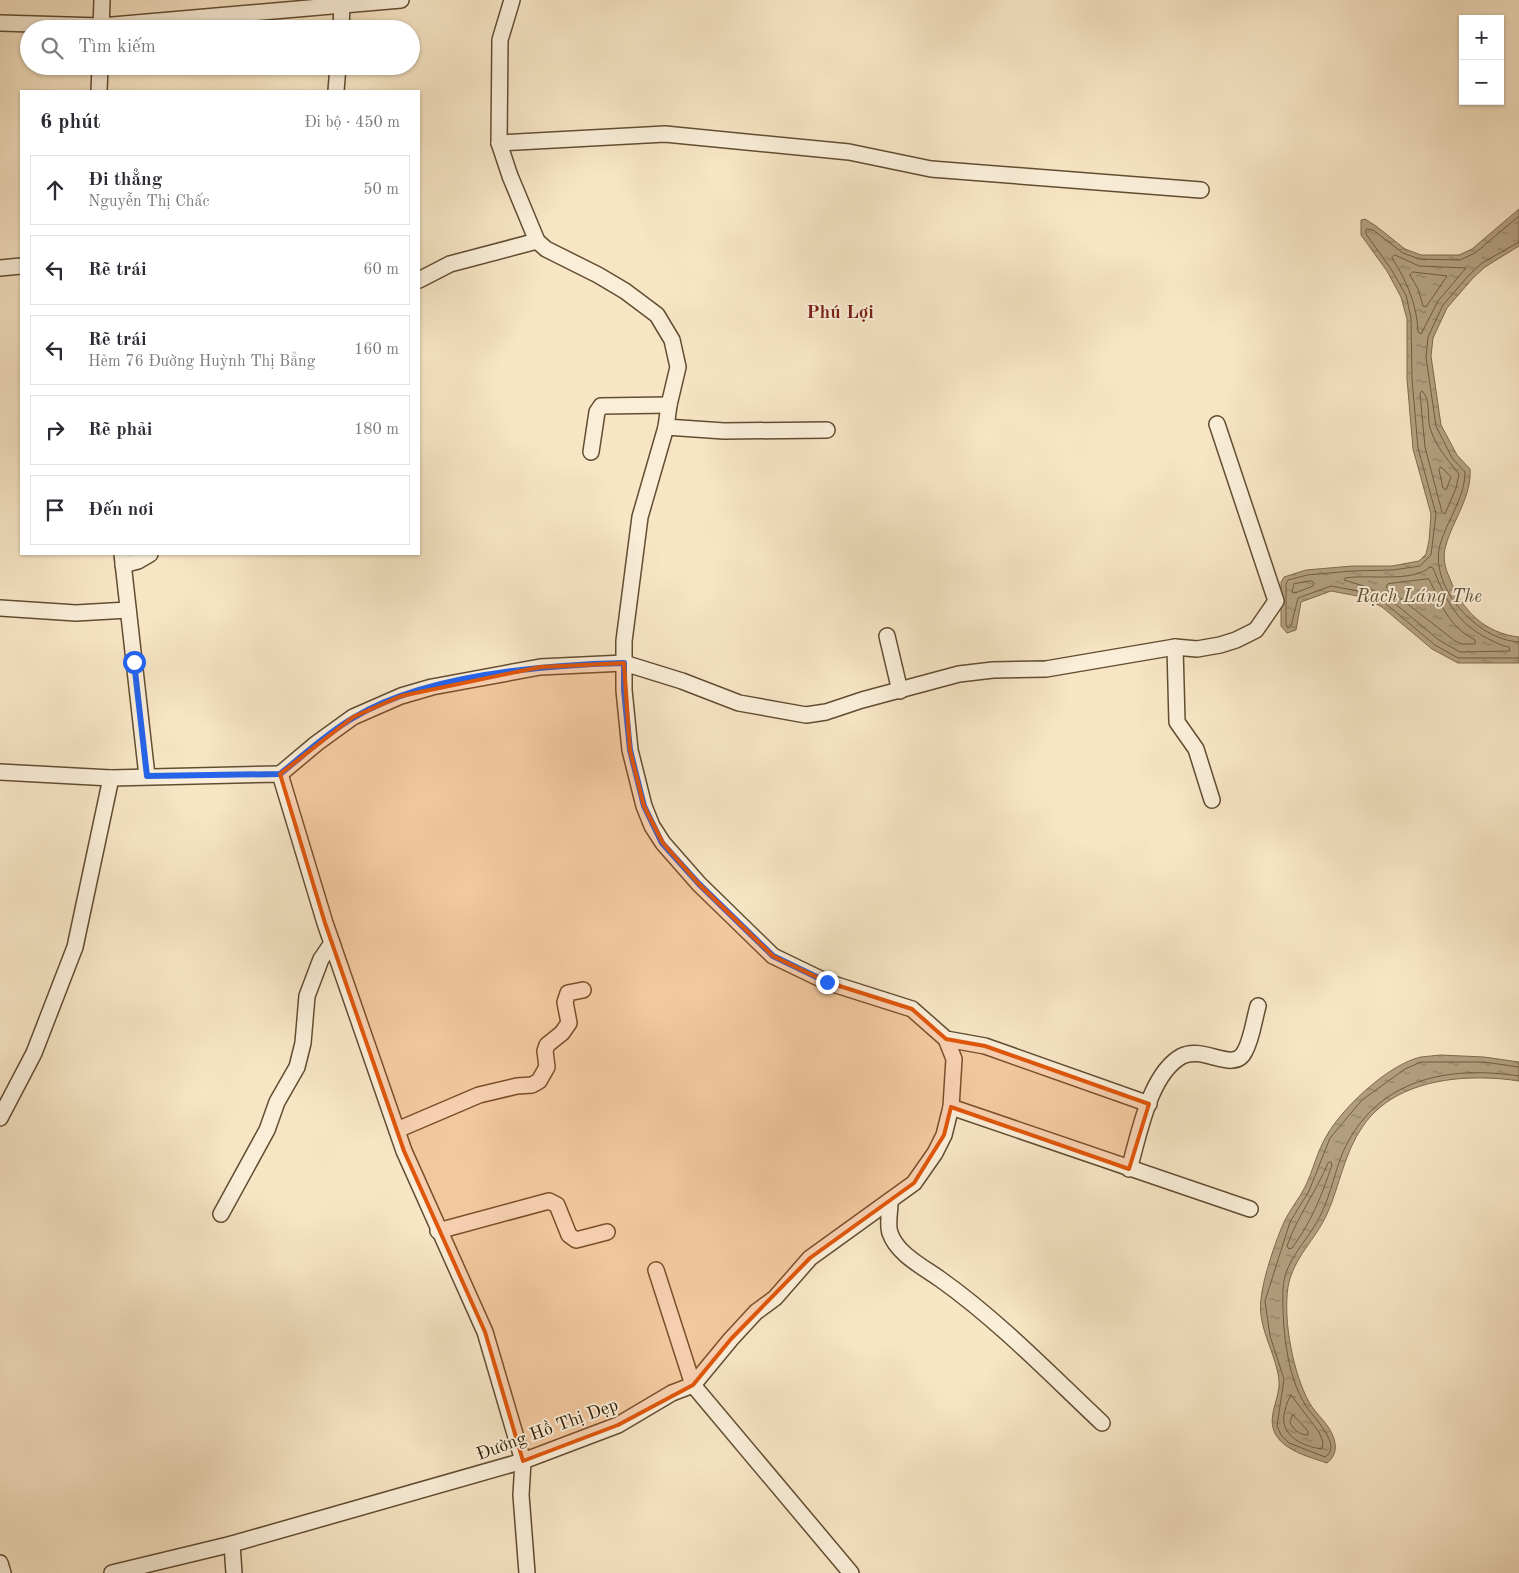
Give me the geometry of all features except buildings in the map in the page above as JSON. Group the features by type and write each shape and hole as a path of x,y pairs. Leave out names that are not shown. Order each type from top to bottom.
{"street":[{"path":"101,20 102,0"},
{"path":"174,20 401,0"},
{"path":"512,0 500,40 499,143 510,176 537,241 546,249 625,291 657,315 672,340 678,367 668,405 666,427 640,516 624,641 624,690 630,750 644,806 662,843 699,884 773,956 827,982 912,1009 946,1039 954,1059 951,1107 944,1135 935,1153 914,1183 890,1203 810,1258 775,1298 756,1312 731,1339 693,1386"},
{"path":"341,20 342,4"},
{"path":"0,23 20,24"},
{"path":"100,75 100,90"},
{"path":"336,90 337,75"},
{"path":"499,143 665,134 849,152 931,169 1200,190"},
{"path":"420,279 450,264 537,241"},
{"path":"0,268 20,266"},
{"path":"591,452 597,412 601,406 668,405"},
{"path":"0,772 111,778 280,774 317,743 353,718 401,696 432,687 540,667 624,663 682,681 739,703 806,715 826,712 959,674 993,670 1046,669 1175,647 1197,649 1236,640 1256,630 1276,601 1217,424"},
{"path":"666,427 724,431 827,430"},
{"path":"147,776 122,559 138,561 148,555"},
{"path":"0,608 76,613 128,610"},
{"path":"886,636 900,691"},
{"path":"1175,647 1177,722 1196,748 1212,800"},
{"path":"280,774 332,943 396,1130 438,1231 485,1332 523,1461 521,1495 526,1573"},
{"path":"0,1118 34,1053 75,947 111,778"},
{"path":"222,1214 267,1130 277,1102 297,1066 303,1044 307,996 322,959 332,943"},
{"path":"396,1130 479,1095 517,1086 532,1085 539,1081 546,1067 545,1051 547,1045 562,1033 569,1023 565,1002 568,993 583,990"},
{"path":"1129,1169 1158,1081 1181,1057 1193,1052 1208,1054 1219,1060 1236,1060 1241,1058 1245,1051 1258,1006"},
{"path":"946,1039 985,1046 1149,1104"},
{"path":"951,1107 1250,1209"},
{"path":"438,1231 549,1201 557,1205 569,1235 576,1240 607,1232"},
{"path":"890,1203 890,1233 901,1249 918,1266 939,1279 996,1323 1102,1423"},
{"path":"656,1270 693,1386 851,1573"},
{"name":"Đường Hồ Thị Dẹp","path":"112,1573 232,1544 523,1461 618,1425 672,1393 693,1386"},
{"path":"232,1544 234,1573"},
{"path":"0,1563 3,1573"}],"highlighted area":[{"path":"624,663 630,750 644,806 663,843 699,884 773,956 827,982 912,1009 946,1039 985,1046 1149,1104 1129,1169 951,1107 944,1135 914,1183 810,1258 731,1339 693,1385 618,1425 523,1461 485,1332 404,1151 325,923 280,774 353,717 401,696 540,667"}],"water":[{"name":"Rạch Láng The","path":"1519,209 1519,246 1485,267 1447,308 1433,338 1431,356 1441,425 1457,455 1470,469 1468,489 1445,549 1445,567 1461,601 1476,618 1495,631 1519,637 1519,663 1458,663 1432,649 1382,607 1363,597 1331,591 1301,602 1296,630 1287,633 1281,626 1281,582 1284,577 1306,570 1352,566 1392,566 1419,561 1426,554 1429,541 1431,514 1413,449 1407,379 1407,319 1401,297 1387,271 1361,235 1361,220 1365,219 1376,226 1405,249 1421,255 1459,255 1472,249"},
{"path":"1440,1055 1484,1057 1519,1062 1519,1081 1477,1078 1434,1082 1394,1098 1377,1110 1363,1126 1351,1147 1332,1203 1317,1232 1295,1267 1288,1287 1288,1330 1298,1376 1309,1402 1334,1439 1335,1452 1327,1463 1288,1447 1275,1434 1272,1424 1279,1380 1264,1330 1261,1309 1262,1290 1267,1270 1285,1220 1305,1187 1320,1148 1334,1124 1355,1100 1381,1077 1408,1061 1421,1057"}],"district":[{"name":"Phú Lợi","path":"840,311"}],"route":[{"path":"134,662 147,776 280,774 317,743 353,718 401,696 432,687 540,667 624,663 624,690 630,750 644,806 652,826 662,843 699,884 773,956 827,982"}]}
